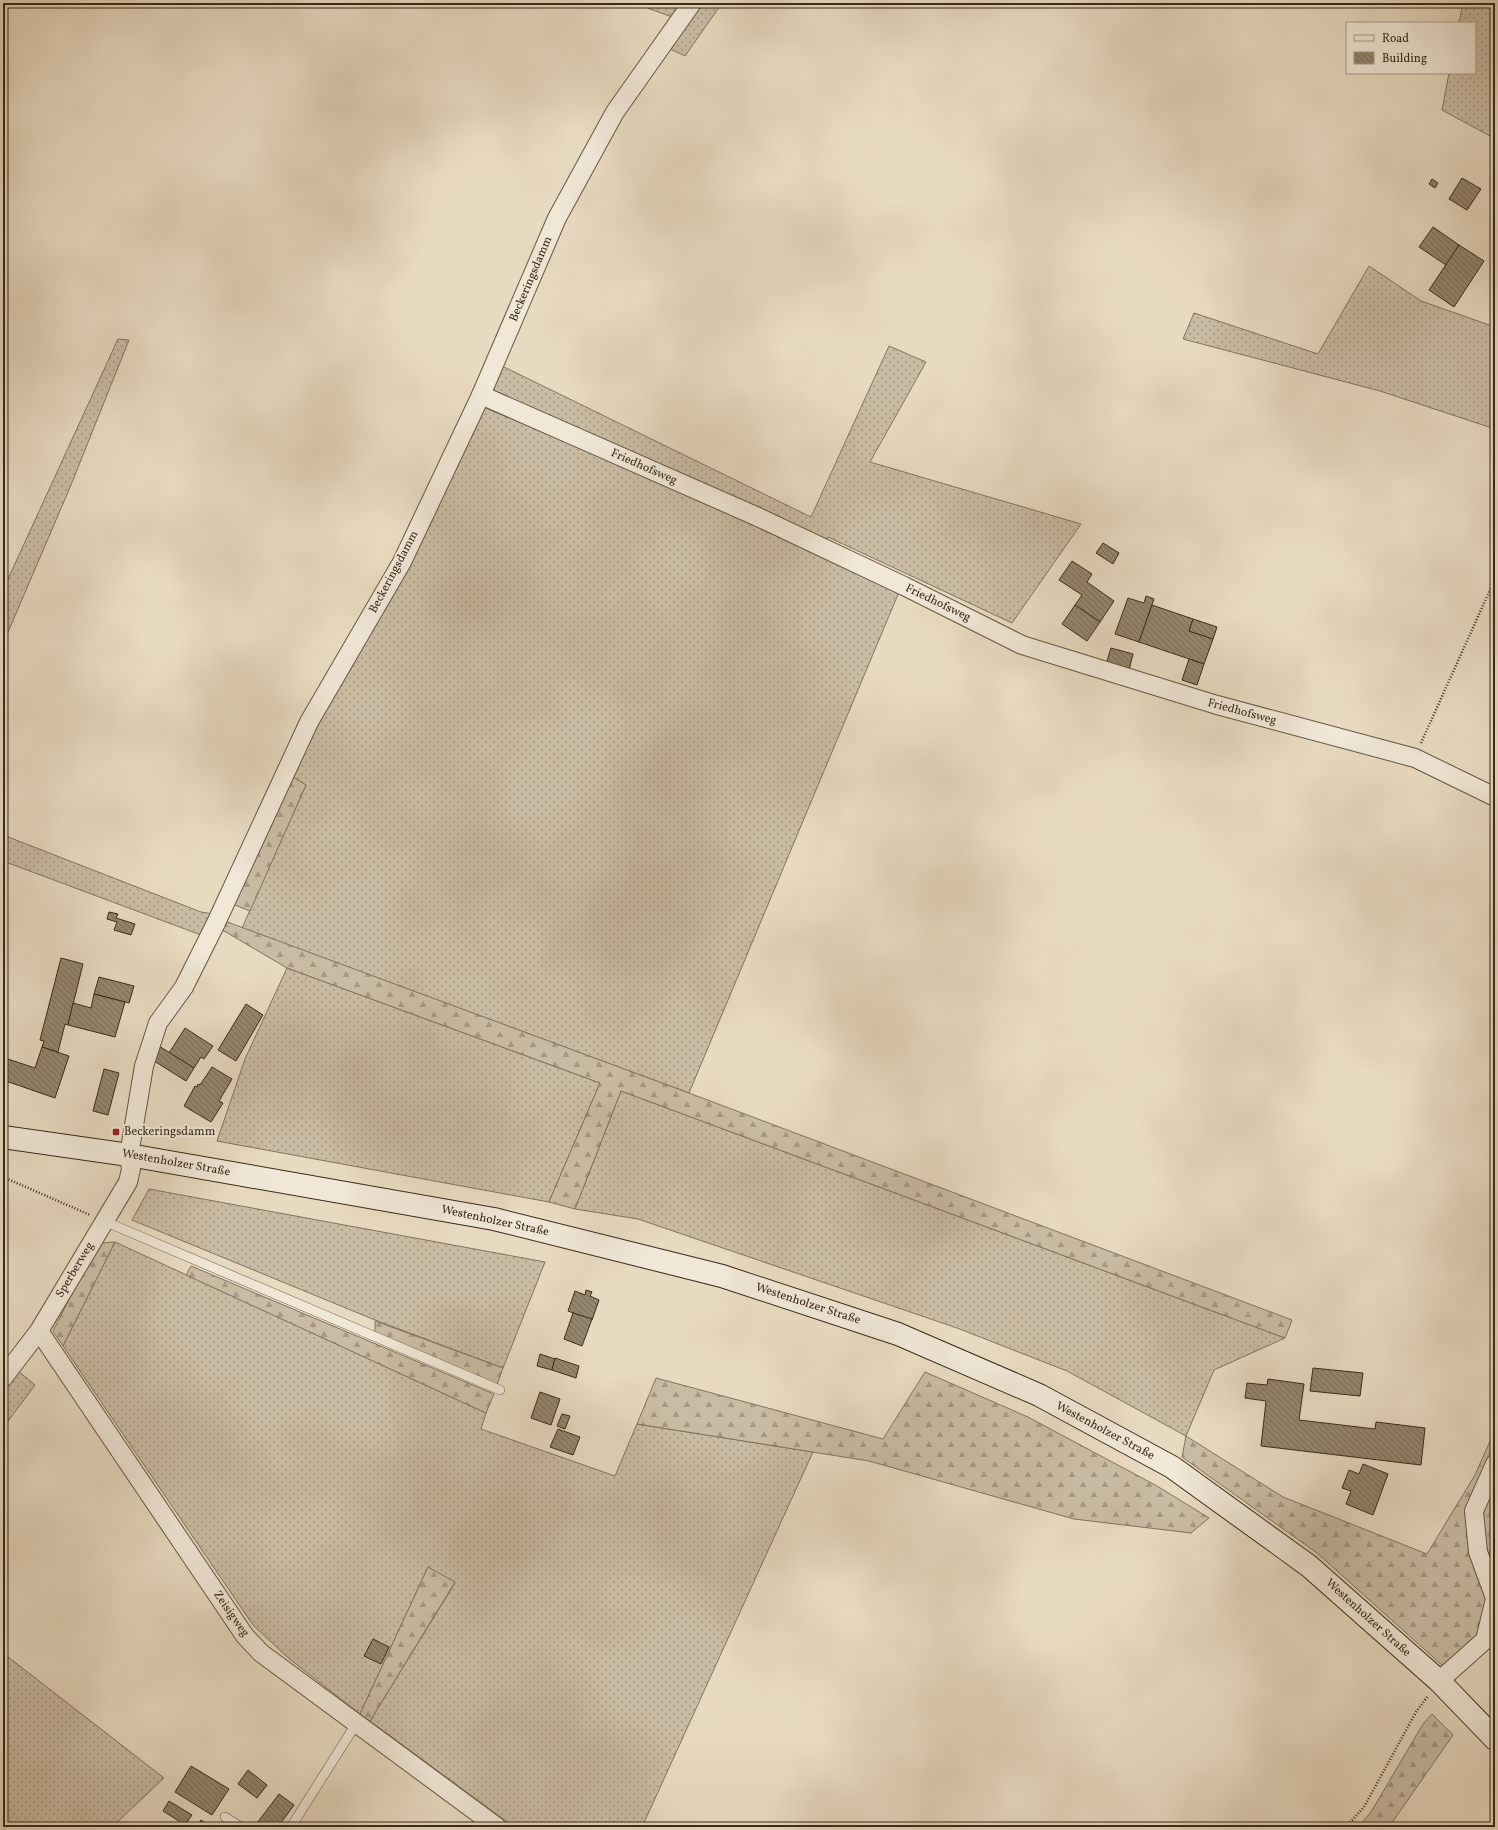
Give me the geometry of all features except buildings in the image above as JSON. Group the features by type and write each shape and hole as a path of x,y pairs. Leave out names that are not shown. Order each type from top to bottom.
{"main road":[{"name":"Westenholzer Straße","path":"3,1137 129,1155 494,1219 722,1276 898,1334 1038,1395 1172,1467 1309,1566 1439,1681 1495,1740"}],"street":[{"name":"Beckeringsdamm","path":"129,1155 144,1066 158,1023 184,987 216,923 309,722 402,562 481,395 557,218 615,112 692,3"},
{"name":"Friedhofsweg","path":"481,395 758,517 904,586 1022,645 1217,706 1414,758 1495,797"},
{"name":"Sperberweg","path":"3,1378 39,1331 128,1182 131,1169 129,1155"},
{"name":"Zeisigweg","path":"39,1331 245,1636 261,1653 497,1827"},
{"path":"1439,1681 1490,1642 1495,1598 1478,1552 1474,1511 1495,1464"}],"lane":[{"path":"104,1221 500,1390"},
{"path":"291,1827 356,1724"},
{"path":"225,1817 241,1827"}],"path":[{"path":"1414,758 1495,579"},
{"path":"3,1177 104,1221"},
{"path":"1346,1827 1364,1808 1416,1712 1439,1681"}],"green space":[{"path":"634,3 682,3 672,17"},
{"path":"700,3 722,3 685,56 668,48"},
{"path":"1463,3 1495,3 1495,61 1492,137 1442,110 1449,74 1476,74 1476,22 1459,22"},
{"path":"1369,266 1421,301 1495,327 1495,429 1380,391 1183,339 1194,313 1318,354"},
{"path":"118,339 129,340 71,485 3,644 3,590"},
{"path":"889,346 926,362 870,462 1081,524 1012,623 828,537 825,544 486,394 500,365 811,517"},
{"path":"481,406 755,522 899,592 689,1093 242,928 306,785 290,775"},
{"path":"290,775 306,785 250,911 230,903"},
{"path":"3,835 201,912 213,914 201,935 3,861"},
{"path":"222,920 689,1093 1292,1320 1285,1338 621,1091 575,1209 549,1202 600,1083 287,968 219,928"},
{"path":"287,968 600,1083 549,1202 217,1141 245,1059"},
{"path":"621,1091 1285,1338 1214,1370 1186,1436 1067,1371 957,1328 638,1219 575,1209"},
{"path":"149,1189 545,1262 503,1368 375,1320 132,1220"},
{"path":"115,1242 486,1413 481,1429 615,1476 637,1424 813,1452 642,1827 514,1827 370,1721 455,1583 428,1567 360,1714 287,1657 253,1625 63,1346"},
{"path":"115,1242 63,1346 53,1331 98,1243"},
{"path":"191,1266 494,1394 486,1413 186,1275"},
{"path":"375,1321 503,1368 497,1385 375,1333"},
{"path":"17,1370 35,1385 3,1428 3,1388"},
{"path":"925,1372 1028,1417 1157,1486 1209,1518 1191,1533 1074,1519 869,1461 637,1424 656,1378 883,1439"},
{"path":"1495,1430 1495,1621 1493,1636 1473,1639 1444,1667 1317,1553 1182,1457 1186,1436 1283,1497 1427,1554 1475,1475"},
{"path":"428,1567 455,1582 370,1721 360,1714"},
{"path":"3,1653 164,1778 112,1827 3,1827"},
{"path":"1432,1714 1453,1735 1389,1827 1358,1827 1371,1812 1423,1724"}],"place":[{"name":"Beckeringsdamm","path":"116,1132"}]}
